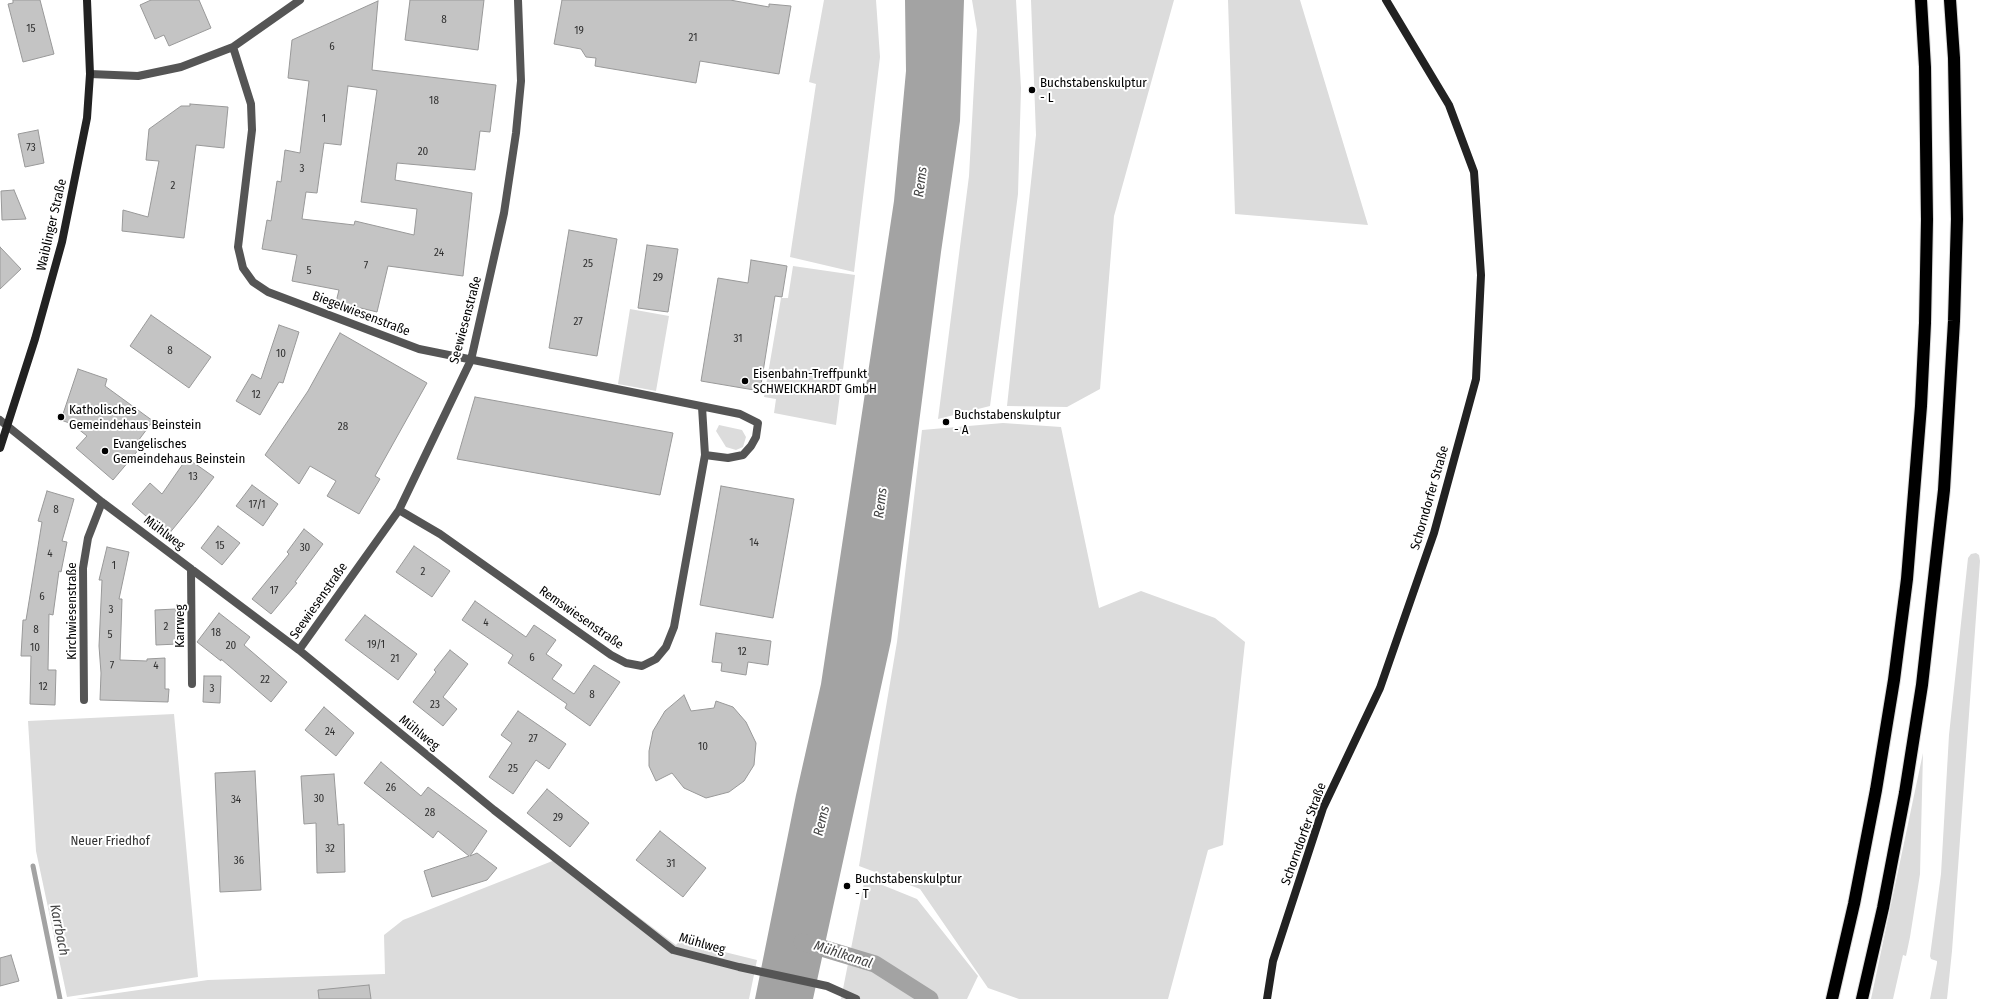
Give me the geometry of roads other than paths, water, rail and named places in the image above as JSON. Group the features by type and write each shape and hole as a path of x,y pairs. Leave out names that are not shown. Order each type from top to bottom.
{"highway":[{"path":"1832,999 1854,904 1876,790 1894,680 1908,564 1921,406 1927,252 1925,67 1921,0"},
{"path":"1862,999 1883,908 1906,785 1922,685 1944,490 1954,321 1957,219 1954,58 1950,0"}],"main road":[{"name":"Waiblinger Straße","path":"0,448 33,346 62,242 87,118 90,74 87,0"},
{"name":"Schorndorfer Straße","path":"1267,999 1273,961 1323,808 1380,688 1434,533 1476,379 1481,276 1474,172 1449,105 1386,0"}],"street":[{"path":"90,74 138,76 181,67 233,47 300,0"},
{"name":"Seewiesenstraße","path":"299,650 399,510 471,360 504,213 516,133 521,81 518,0"},
{"name":"Biegelwiesenstraße","path":"233,47 251,104 252,130 238,247 243,268 253,282 268,292 419,349 740,414 758,423 756,437 751,446 743,455 728,458 705,455"},
{"path":"702,407 705,455"},
{"name":"Mühlweg","path":"0,420 102,502 299,650 494,810 673,950 756,971 826,986 856,999"},
{"name":"Remswiesenstraße","path":"399,510 440,534 611,655 626,663 642,666 656,658 666,647 674,627 705,455"},
{"name":"Kirchwiesenstraße","path":"84,700 83,568 88,538 102,502"},
{"name":"Karrweg","path":"191,569 192,684"}],"water":[{"name":"Rems","path":"905,0 964,0 960,121 941,252 891,641 813,999 755,999 796,795 821,684 894,201 906,71"}],"waterway":[{"name":"Karrbach","path":"33,866 60,999"},
{"name":"Mühlkanal","path":"802,942 875,964 930,999"}],"place":[{"name":"Buchstabenskulptur - L","path":"1032,90"},
{"name":"Eisenbahn-Treffpunkt SCHWEICKHARDT GmbH","path":"745,381"},
{"name":"Katholisches Gemeindehaus Beinstein","path":"61,417"},
{"name":"Buchstabenskulptur - A","path":"946,422"},
{"name":"Evangelisches Gemeindehaus Beinstein","path":"105,451"},
{"name":"Buchstabenskulptur - T","path":"847,886"}],"park label":[{"name":"Neuer Friedhof","path":"110,841"}]}
